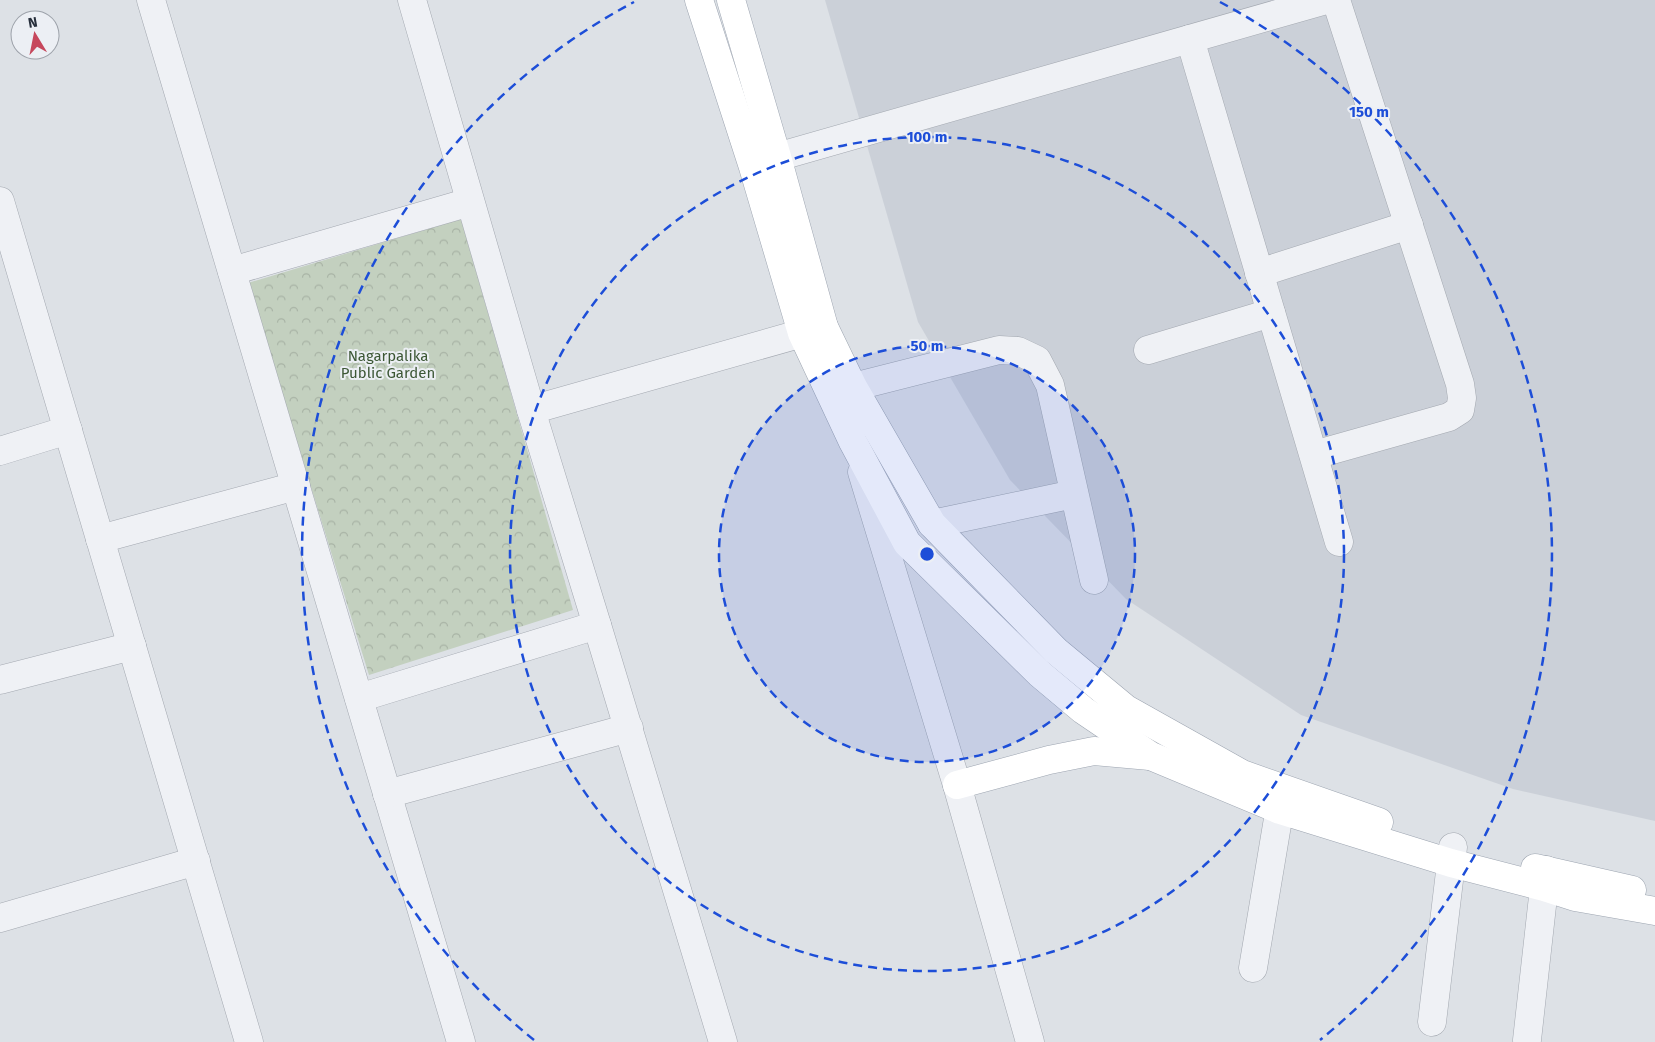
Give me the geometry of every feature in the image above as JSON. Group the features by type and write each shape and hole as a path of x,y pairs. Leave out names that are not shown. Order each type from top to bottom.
{"main road":[{"path":"699,0 753,167 852,442 907,543 1040,674 1083,710 1151,756"},
{"path":"731,0 777,157 813,330 853,387 932,524 1056,651 1126,709 1242,774 1282,799"},
{"path":"957,785 1049,760 1094,751 1151,756 1452,855 1468,853 1545,879 1655,895"},
{"path":"1545,879 1575,897 1655,911"}],"street":[{"path":"151,0 462,1042"},
{"path":"412,0 531,410 723,1042"},
{"path":"777,157 1326,0"},
{"path":"1314,455 1450,417 1460,410 1462,398 1460,384 1336,0"},
{"path":"1190,39 1339,542"},
{"path":"232,271 470,202"},
{"path":"1,208 249,1042"},
{"path":"1259,273 1409,225"},
{"path":"1148,350 1271,313"},
{"path":"531,410 813,330"},
{"path":"853,387 999,350 1018,351 1037,360 1050,385 1094,580"},
{"path":"0,451 68,430"},
{"path":"852,442 957,785 1030,1042"},
{"path":"100,538 296,486"},
{"path":"932,524 1074,494"},
{"path":"359,698 597,625"},
{"path":"0,680 132,646"},
{"path":"388,794 629,728"},
{"path":"1253,968 1282,799"},
{"path":"1432,1022 1452,855"},
{"path":"0,918 196,861"},
{"path":"1527,1040 1545,879"}],"shaded area":[{"path":"825,0 1655,0 1655,821 1513,789 1301,715 1126,599 1010,480 918,322"}],"green space":[{"name":"Nagarpalika Public Garden","path":"461,219 573,610 369,675 248,283"}]}
